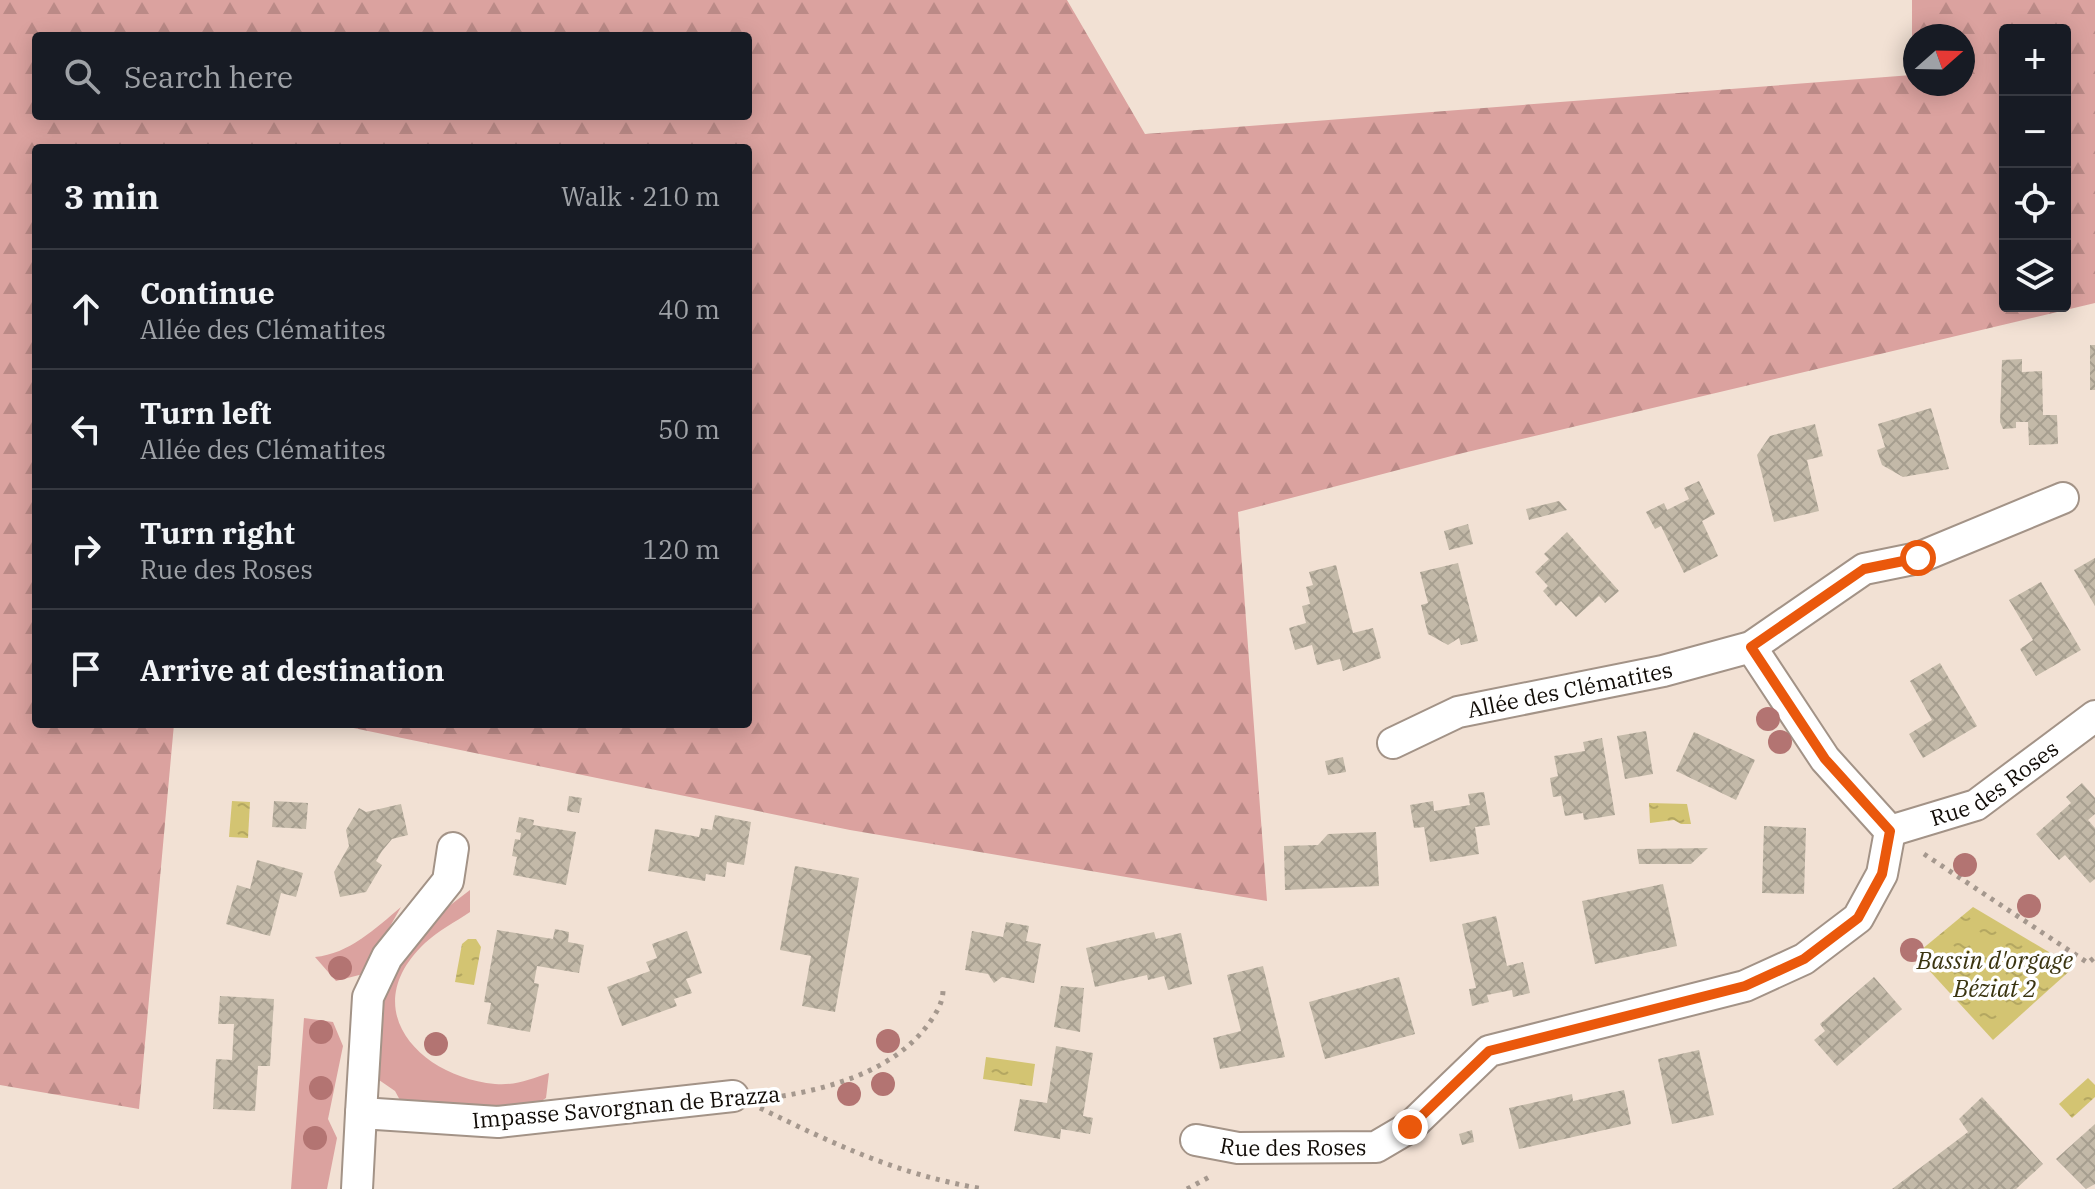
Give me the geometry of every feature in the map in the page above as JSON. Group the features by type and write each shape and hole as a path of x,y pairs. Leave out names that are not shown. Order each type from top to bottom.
{"street":[{"name":"Allée des Clématites","path":"1393,743 1458,712 1663,671 1751,647 1864,569 1918,558 2063,498"},
{"path":"1751,647 1825,759 1890,831"},
{"name":"Rue des Roses","path":"1196,1140 1238,1148 1376,1147 1410,1127 1489,1051 1745,986 1804,959 1858,918 1882,874 1890,831 1976,805 2095,716"},
{"path":"357,1189 368,997 387,957 448,881 453,848"},
{"name":"Impasse Savorgnan de Brazza","path":"361,1113 498,1122 733,1096"}],"path":[{"path":"1890,831 2088,963 2095,957"},
{"name":"Impasse Savorgnan de Brazza","path":"733,1096 763,1099 824,1087 893,1059 918,1041 936,1014 943,990"},
{"path":"733,1096 866,1159 942,1182 983,1189"}],"green space":[{"path":"0,0 1067,0 1145,134 1903,76 1903,96 1975,96 1975,24 1912,24 1912,0 2095,0 2095,303 2071,309 2071,24 1999,24 1999,312 2057,312 1463,453 1238,512 1267,901 850,830 353,728 752,728 752,144 32,144 32,728 174,728 139,1109 0,1085"},
{"path":"470,890 470,912 425,943 405,968 396,992 397,1015 406,1036 421,1054 468,1079 509,1084 549,1073 546,1098 514,1111 476,1112 401,1102 395,1091 379,1080 374,1043 380,992 423,926"},
{"path":"401,907 363,974 336,981 315,957 351,945"},
{"path":"304,1018 333,1022 343,1046 328,1119 337,1138 327,1189 291,1189"}],"water":[{"path":"232,801 250,802 248,838 229,837"},
{"path":"1649,803 1687,804 1691,824 1674,820 1650,823"},
{"name":"Bassin d'orgage Béziat 2","path":"1973,907 2074,967 1993,1040 1915,955"},
{"path":"468,939 476,939 481,947 474,985 455,982 462,944"},
{"path":"986,1057 1035,1064 1032,1086 983,1079"},
{"path":"2088,1078 2095,1085 2095,1097 2072,1118 2059,1104"}],"building":[{"path":"2090,345 2095,345 2095,390 2090,390"},
{"path":"2022,359 2022,372 2042,371 2043,415 2057,415 2058,444 2029,445 2028,422 2016,422 2016,428 2003,429 2000,422 2002,360"},
{"path":"1931,408 1949,469 1903,477 1882,465 1877,450 1885,447 1878,424"},
{"path":"1815,424 1823,456 1807,460 1819,511 1774,522 1757,455 1770,436"},
{"path":"1699,481 1715,514 1702,521 1718,556 1684,573 1661,526 1655,529 1646,512 1664,503 1667,510 1689,499 1684,488"},
{"path":"1559,501 1567,510 1529,520 1526,509"},
{"path":"1468,524 1473,544 1449,550 1444,531"},
{"path":"1567,532 1619,591 1605,603 1599,596 1576,617 1561,601 1556,606 1543,591 1548,586 1535,572 1549,559 1544,554"},
{"path":"2095,558 2095,606 2074,570"},
{"path":"1458,563 1478,641 1461,645 1459,638 1448,645 1428,634 1421,605 1428,603 1420,572"},
{"path":"1336,565 1353,633 1373,628 1381,658 1343,671 1340,659 1317,665 1312,645 1295,650 1289,628 1306,623 1302,606 1310,604 1306,587 1313,585 1309,572"},
{"path":"2041,582 2081,650 2036,676 2020,649 2033,640 2009,600"},
{"path":"1940,663 1977,726 1923,758 1909,734 1932,720 1910,681"},
{"path":"1646,731 1653,774 1625,779 1617,736"},
{"path":"1694,732 1755,760 1736,800 1676,771"},
{"path":"1602,738 1615,815 1584,820 1583,813 1565,816 1561,796 1553,797 1550,778 1558,776 1554,756 1585,751 1583,742"},
{"path":"1343,757 1346,772 1328,775 1325,761"},
{"path":"2082,783 2095,798 2095,814 2088,820 2095,828 2095,879 2090,883 2065,855 2059,860 2036,834 2071,803 2066,797"},
{"path":"1484,792 1490,825 1475,827 1479,854 1430,862 1424,827 1414,828 1410,805 1433,801 1434,811 1470,805 1468,794"},
{"path":"569,796 582,798 579,813 567,811"},
{"path":"274,801 308,803 306,829 272,827"},
{"path":"401,804 408,835 392,839 382,851 376,861 382,865 366,892 340,897 334,872 349,846 346,830 359,808 366,812"},
{"path":"715,815 751,822 744,865 727,862 725,877 706,874 705,881 648,871 655,829 699,837 701,828 712,830"},
{"path":"519,817 534,820 533,825 576,832 566,885 513,875 517,857 512,856 515,839 520,840 521,833 516,832"},
{"path":"1764,826 1806,828 1804,894 1762,893"},
{"path":"1376,832 1379,886 1285,890 1284,846 1318,845 1328,834"},
{"path":"1708,848 1691,864 1639,864 1637,849"},
{"path":"257,860 303,873 296,897 281,893 270,936 226,924 237,885 250,889"},
{"path":"795,866 859,878 835,1012 802,1006 811,956 780,950"},
{"path":"1663,884 1677,946 1595,964 1582,901"},
{"path":"1496,916 1507,966 1523,962 1530,993 1513,997 1512,990 1487,995 1489,1002 1472,1006 1469,989 1476,988 1462,924"},
{"path":"1006,922 1029,926 1026,941 1041,944 1034,983 1002,977 994,983 988,974 965,970 972,931 1003,937"},
{"path":"555,929 569,932 568,942 584,945 579,973 537,966 534,983 539,984 530,1032 487,1024 491,1003 484,1002 497,930 553,939"},
{"path":"687,931 702,973 686,979 692,993 674,999 677,1006 622,1026 607,987 650,971 646,962 657,958 652,944"},
{"path":"1154,932 1156,939 1181,933 1192,984 1168,990 1164,976 1148,980 1147,975 1095,987 1086,948"},
{"path":"1263,966 1285,1057 1220,1069 1213,1038 1241,1031 1227,975"},
{"path":"1399,977 1415,1034 1325,1059 1309,1002"},
{"path":"1874,977 1902,1009 1837,1066 1814,1040 1825,1031 1820,1024"},
{"path":"1061,986 1084,988 1080,1032 1054,1027"},
{"path":"220,996 274,999 270,1066 258,1066 255,1111 213,1109 216,1059 232,1060 234,1024 218,1024"},
{"path":"1056,1046 1093,1053 1083,1116 1093,1118 1090,1134 1061,1129 1060,1139 1014,1131 1020,1099 1047,1103"},
{"path":"1699,1050 1714,1115 1672,1124 1658,1059"},
{"path":"1624,1090 1631,1124 1519,1149 1509,1108 1572,1094 1573,1101"},
{"path":"1982,1097 2043,1164 2016,1189 1892,1189 1968,1132 1959,1119"},
{"path":"2095,1124 2095,1184 2086,1189 2056,1159"},
{"path":"1472,1130 1474,1142 1462,1145 1459,1134"}],"route":[{"path":"1410,1127 1489,1051 1745,986 1804,959 1858,918 1882,874 1890,831 1825,759 1751,647 1864,569 1918,558"}]}
